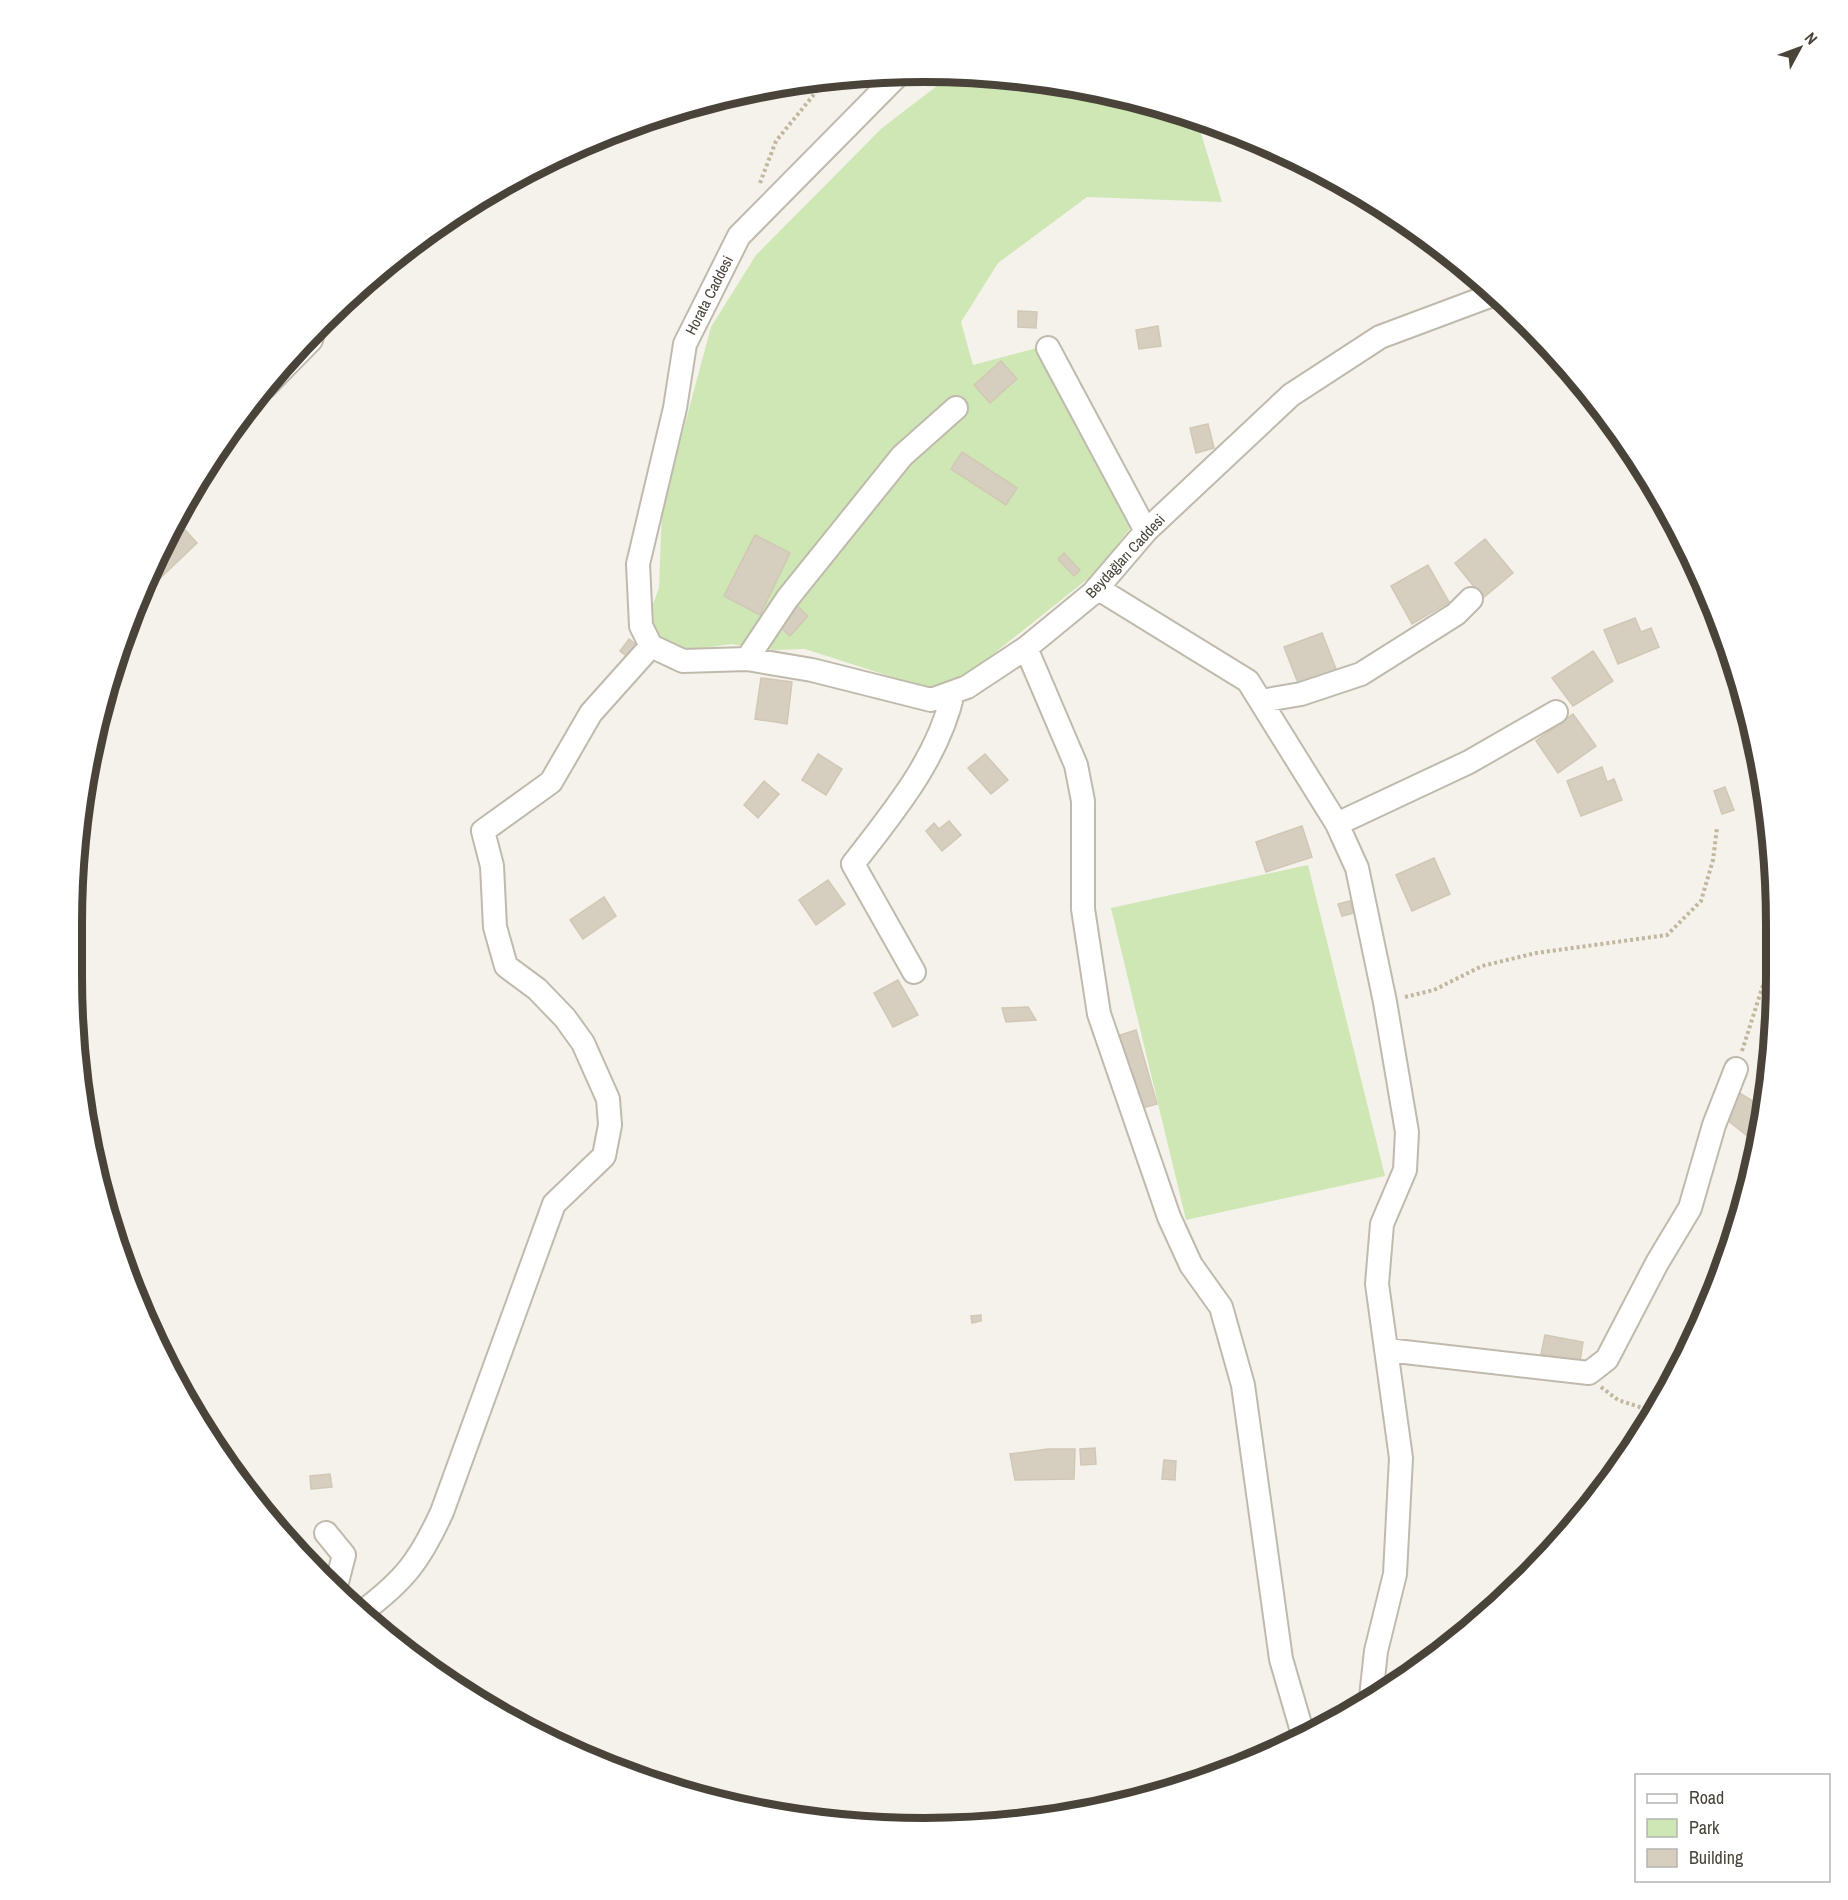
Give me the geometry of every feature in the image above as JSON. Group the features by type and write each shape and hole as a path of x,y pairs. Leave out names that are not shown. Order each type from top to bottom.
{"street":[{"name":"Horata Caddesi","path":"651,646 641,626 638,564 675,408 685,344 739,236 890,83"},
{"name":"Beydağları Caddesi","path":"651,646 683,662 747,659 812,670 931,700 953,693 967,687 1026,648 1097,588 1146,531 1292,395 1380,337 1486,297"},
{"path":"1048,348 1146,531"},
{"path":"747,659 787,598 902,456 956,408"},
{"path":"1097,588 1248,681 1337,824 1357,868 1385,1002 1407,1132 1405,1170 1382,1224 1377,1284 1401,1458 1400,1513 1395,1574 1376,1651 1372,1688"},
{"path":"1261,701 1301,694 1361,674 1456,614 1471,599"},
{"path":"368,1608 406,1576 423,1552 442,1512 554,1204 604,1156 610,1125 608,1099 583,1043 566,1018 537,989 506,966 495,927 492,866 483,831 551,782 591,713 651,646"},
{"path":"1026,648 1076,765 1081,792 1083,909 1099,1014 1169,1217 1191,1265 1221,1307 1243,1385 1281,1659 1301,1728"},
{"path":"914,972 853,864 910,791 947,720 953,693"},
{"path":"1337,824 1469,762 1556,712"},
{"path":"1387,1350 1589,1373 1607,1359 1657,1263 1690,1208 1714,1125 1736,1069"},
{"path":"326,1533 344,1555 338,1579"}],"path":[{"path":"756,194 776,141 818,90"},
{"path":"1385,1002 1434,990 1482,966 1536,953 1666,935 1701,901 1713,860 1717,828"},
{"path":"1736,1069 1766,971"},
{"path":"1589,1373 1618,1400 1646,1409"}],"green space":[{"path":"941,83 1034,90 1088,99 1142,111 1200,129 1222,202 1087,197 998,263 961,322 973,365 1037,348 1131,527 1095,573 967,675 926,688 805,649 774,650 731,644 685,651 665,643 654,631 650,612 659,588 662,509 711,327 756,255 882,128"},
{"path":"1308,865 1385,1176 1186,1220 1111,908"}],"building":[{"path":"1018,311 1037,312 1036,328 1018,327"},
{"path":"1158,326 1161,346 1139,349 1136,330"},
{"path":"1001,361 1017,379 990,403 974,385"},
{"path":"1208,424 1214,448 1196,453 1190,428"},
{"path":"962,452 1017,488 1006,505 951,469"},
{"path":"182,527 197,543 156,582"},
{"path":"755,535 790,553 760,615 724,596"},
{"path":"1485,539 1513,573 1483,598 1455,563"},
{"path":"1064,553 1080,570 1074,576 1058,559"},
{"path":"1428,565 1449,602 1412,624 1391,586"},
{"path":"796,605 808,616 790,636 778,625"},
{"path":"1635,618 1641,632 1651,628 1659,647 1618,664 1604,630"},
{"path":"1322,633 1338,674 1300,688 1284,647"},
{"path":"629,639 642,649 633,661 620,651"},
{"path":"1593,651 1613,681 1573,706 1552,678"},
{"path":"761,678 792,682 787,724 755,719"},
{"path":"1573,714 1596,746 1558,773 1536,741"},
{"path":"818,754 842,769 826,795 802,780"},
{"path":"985,754 1008,780 991,794 968,768"},
{"path":"1602,767 1607,782 1614,779 1622,800 1581,816 1567,781"},
{"path":"764,781 779,794 758,818 744,805"},
{"path":"1725,787 1734,810 1722,814 1714,791"},
{"path":"949,821 961,835 942,851 926,831 934,823 939,829"},
{"path":"1302,826 1312,857 1266,872 1256,842"},
{"path":"1434,858 1450,894 1412,911 1396,875"},
{"path":"828,880 845,904 816,925 799,900"},
{"path":"604,897 616,916 583,939 570,920"},
{"path":"1350,901 1354,913 1342,916 1338,904"},
{"path":"898,980 918,1015 893,1027 874,993"},
{"path":"1028,1007 1036,1020 1006,1022 1002,1008"},
{"path":"1136,1030 1157,1104 1135,1110 1114,1037"},
{"path":"1738,1092 1755,1103 1749,1138 1726,1119"},
{"path":"981,1315 981,1321 972,1323 971,1316"},
{"path":"1545,1335 1583,1342 1580,1361 1541,1354"},
{"path":"1095,1448 1096,1464 1081,1465 1080,1449"},
{"path":"1048,1449 1075,1449 1074,1479 1015,1480 1010,1454"},
{"path":"1164,1460 1176,1461 1175,1480 1162,1479"},
{"path":"330,1474 332,1487 311,1489 310,1476"}]}
